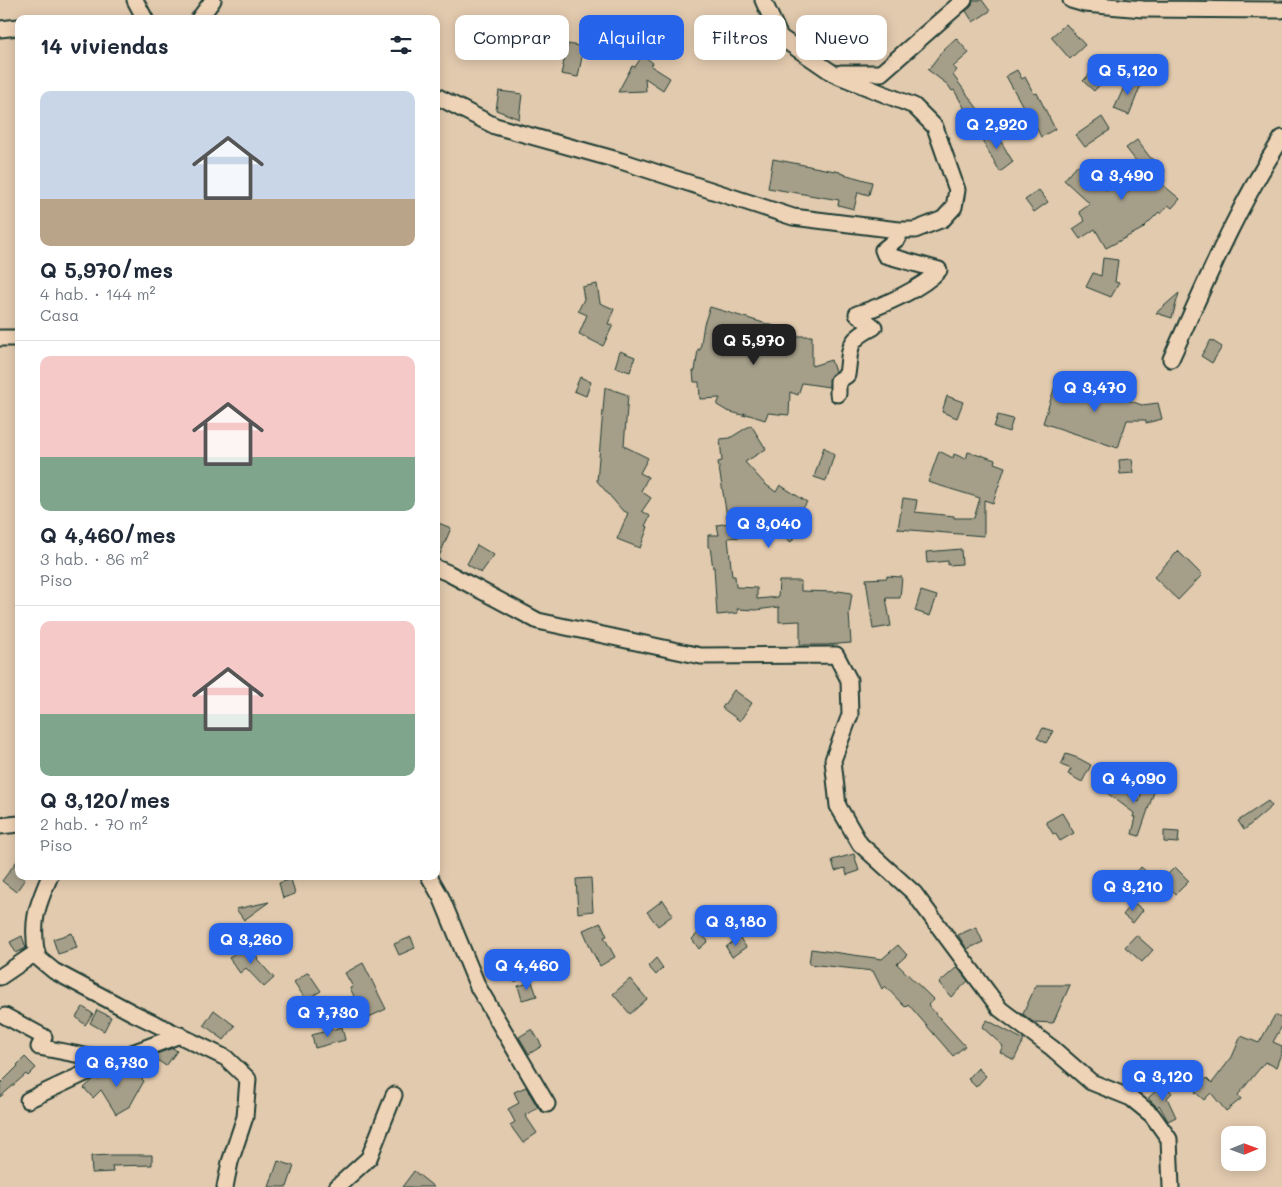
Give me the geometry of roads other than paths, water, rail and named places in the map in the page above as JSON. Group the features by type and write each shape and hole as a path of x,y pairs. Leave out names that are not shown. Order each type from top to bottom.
{"street":[{"path":"135,0 143,15"},
{"path":"202,15 213,0"},
{"path":"440,98 495,126 621,162 793,217 898,230 915,230 943,219 954,207 957,190 935,127 914,106 834,74 780,37 763,0"},
{"path":"834,74 881,73 962,0"},
{"path":"1071,0 1085,4 1143,9 1282,10"},
{"path":"0,29 15,27"},
{"path":"1171,359 1217,258 1263,167 1282,138"},
{"path":"838,394 838,380 847,375 851,343 860,334 874,327 857,314 875,308 930,280 939,270 885,255 883,250 898,238 898,230"},
{"path":"0,338 15,338"},
{"path":"440,570 538,621 701,656 836,655 849,680 850,715 833,760 838,806 860,844 914,893 1000,1009 1052,1048 1090,1082 1131,1098 1152,1115 1168,1139 1171,1187"},
{"path":"0,826 15,824"},
{"path":"48,880 37,906 34,935 37,956 54,970 133,1013 226,1058 248,1079 245,1117 230,1162 225,1187"},
{"path":"431,880 441,897 478,987 547,1104"},
{"path":"0,977 37,952"},
{"path":"5,1016 44,1037 39,1047 111,1061"},
{"path":"28,1100 111,1061 180,1035"},
{"path":"337,1187 370,1158 394,1095"}]}
